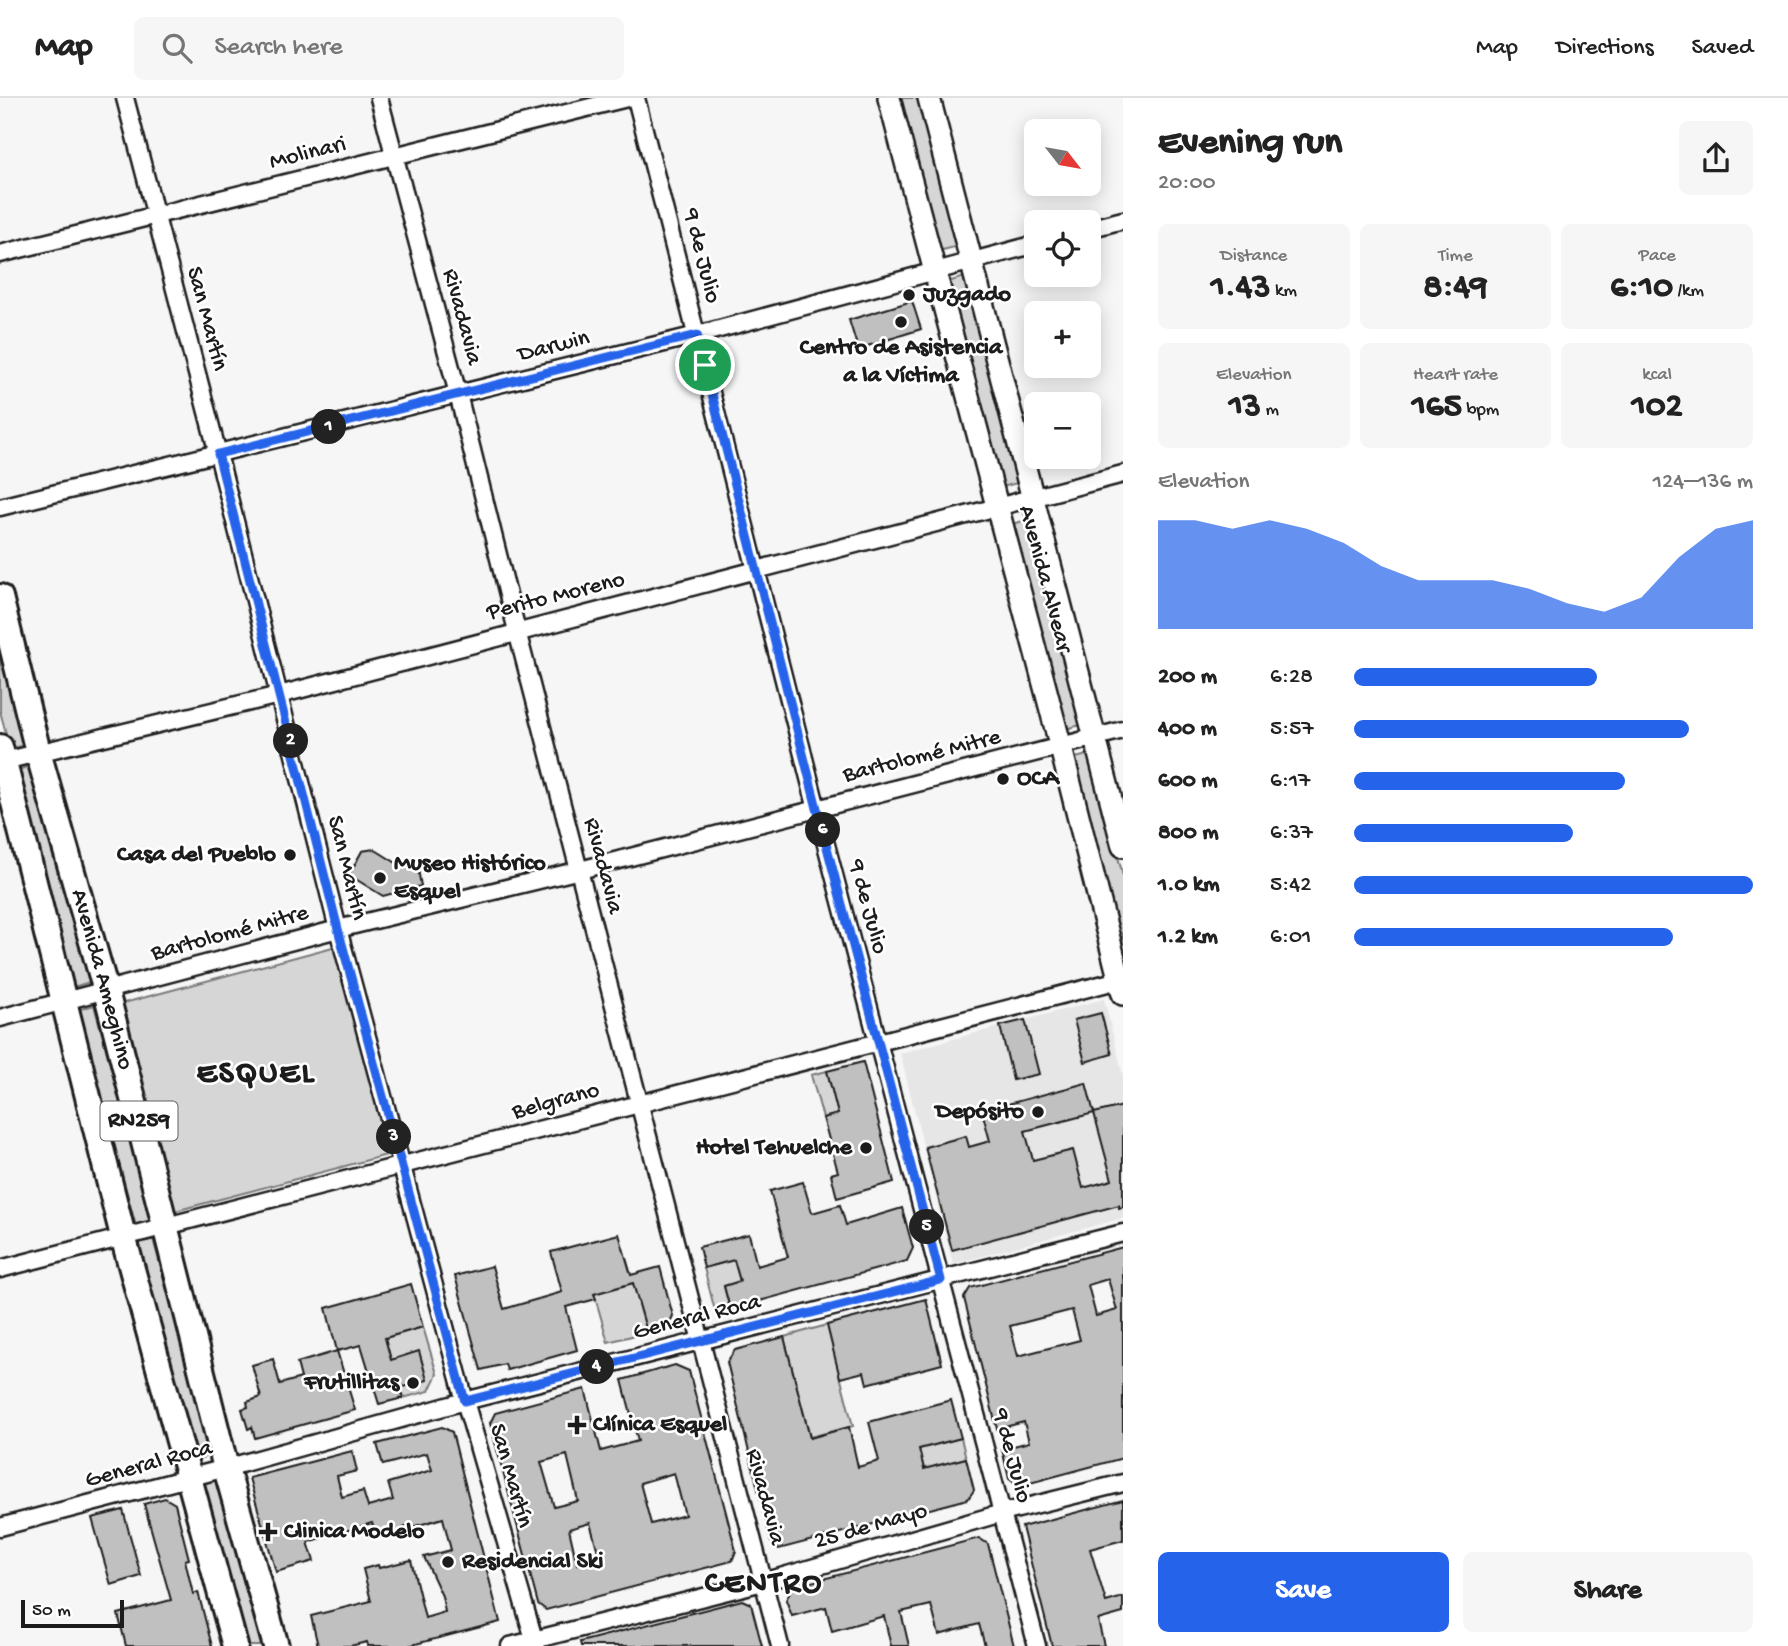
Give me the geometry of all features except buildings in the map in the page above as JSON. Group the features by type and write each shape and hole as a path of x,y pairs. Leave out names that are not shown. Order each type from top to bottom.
{"highway":[{"name":"Avenida Ameghino","path":"0,597 38,752 106,991 226,1468 276,1646"},
{"name":"Avenida Ameghino","path":"1,757 123,1236 235,1646"}],"main road":[{"name":"Avenida Alvear","path":"889,98 1122,984"},
{"name":"Avenida Alvear","path":"929,98 1123,846"}],"street":[{"name":"San Martín","path":"125,98 338,929 465,1401 535,1643"},
{"name":"Rivadavia","path":"379,98 458,394 780,1646"},
{"name":"Molinari","path":"0,254 627,98"},
{"name":"9 de Julio","path":"636,98 817,807 1037,1646"},
{"path":"1101,226 1123,220"},
{"name":"Darwin","path":"0,507 697,335 1024,247"},
{"name":"Perito Moreno","path":"1,757 38,752 279,695 1123,474"},
{"name":"Bartolomé Mitre","path":"0,1018 338,929 580,870 1060,744 1123,730"},
{"name":"Belgrano","path":"0,1269 878,1041 1122,984"},
{"name":"General Roca","path":"0,1527 190,1478 465,1401 1123,1233"},
{"name":"25 de Mayo","path":"510,1646 535,1643 763,1582 1002,1513 1123,1483"}],"shaded area":[{"path":"895,98 919,98 958,246 935,252"},
{"path":"967,276 1021,482 998,488 945,283"},
{"path":"1031,519 1084,724 1062,730 1008,525"},
{"path":"0,645 27,744 10,749 0,711"},
{"path":"1091,754 1123,876 1123,965 1068,760"},
{"path":"31,766 90,982 73,987 14,771"},
{"path":"344,944 398,1152 175,1211 120,1004"},
{"path":"1104,999 1123,1075 1123,1218 953,1264 900,1053"},
{"path":"94,1005 153,1221 136,1226 77,1010"},
{"path":"827,1071 838,1114 823,1118 811,1075"},
{"path":"153,1239 212,1455 195,1460 136,1244"},
{"path":"595,1240 609,1290 633,1283 647,1332 608,1342 580,1245"},
{"path":"734,1260 740,1281 724,1287 730,1309 721,1312 714,1307 704,1268"},
{"path":"827,1325 853,1426 810,1437 784,1337"},
{"path":"423,1327 437,1374 429,1391 403,1398 400,1388 427,1379 419,1352 391,1360 385,1338"},
{"path":"961,1438 966,1458 935,1466 927,1481 919,1449"},
{"path":"216,1479 261,1646 244,1646 200,1484"}],"place":[{"name":"Juzgado","path":"909,295"},
{"name":"Centro de Asistencia a la Víctima","path":"901,322"},
{"name":"OCA","path":"1003,779"},
{"name":"Casa del Pueblo","path":"290,855"},
{"name":"Museo Histórico Esquel","path":"380,878"},
{"name":"Depósito","path":"1038,1112"},
{"name":"Hotel Tehuelche","path":"866,1148"},
{"name":"Frutillitas","path":"413,1383"},
{"name":"Clínica Esquel","path":"577,1425"},
{"name":"Clinica Modelo","path":"268,1532"},
{"name":"Residencial Ski","path":"448,1562"}],"district":[{"name":"ESQUEL","path":"256,1075"},
{"name":"CENTRO","path":"764,1585"}],"route":[{"path":"697,335 705,365 941,1280 465,1401 338,929 218,454 697,335"}]}
